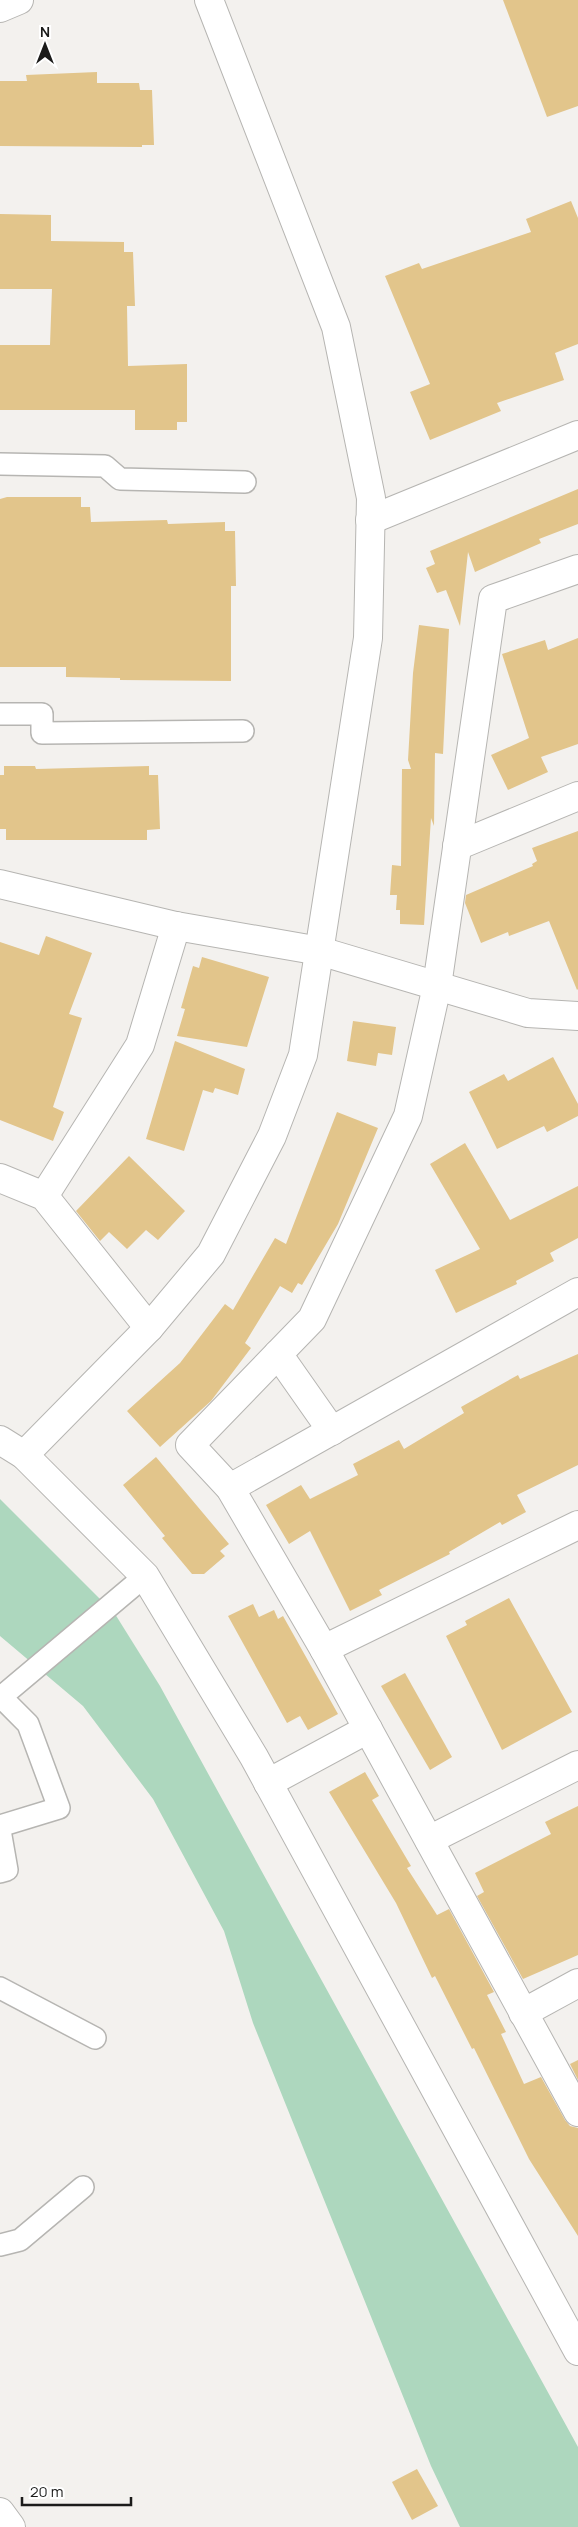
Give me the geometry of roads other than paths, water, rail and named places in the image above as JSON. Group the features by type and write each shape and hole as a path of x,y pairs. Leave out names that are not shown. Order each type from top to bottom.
{"street":[{"path":"0,8 19,0"},
{"path":"24,1455 149,1328 211,1254 272,1136 303,1055 368,638 370,498 336,327 209,0"},
{"path":"370,520 578,436"},
{"path":"578,569 493,599 437,986 408,1116 312,1319 190,1445 230,1488 324,1649 578,2112"},
{"path":"457,846 578,796"},
{"path":"0,884 176,926 320,951 528,1013 578,1016"},
{"path":"44,1196 140,1045 176,926"},
{"path":"0,1178 44,1196 149,1328"},
{"path":"230,1488 578,1292"},
{"path":"278,1354 332,1431"},
{"path":"0,1440 24,1455 144,1576 268,1783 578,2351"},
{"path":"324,1649 578,1526"},
{"path":"268,1783 368,1730"},
{"path":"429,1840 578,1765"},
{"path":"523,2013 578,1984"},
{"path":"0,2512 11,2527"}],"lane":[{"path":"0,464 105,466 120,479 245,482"},
{"path":"0,714 42,714 42,732 243,731"},
{"path":"0,1826 59,1808 28,1724 1,1697 144,1576"},
{"path":"0,1830 7,1870 0,1872"},
{"path":"0,1988 95,2038"},
{"path":"0,2245 20,2240 83,2187"}]}
